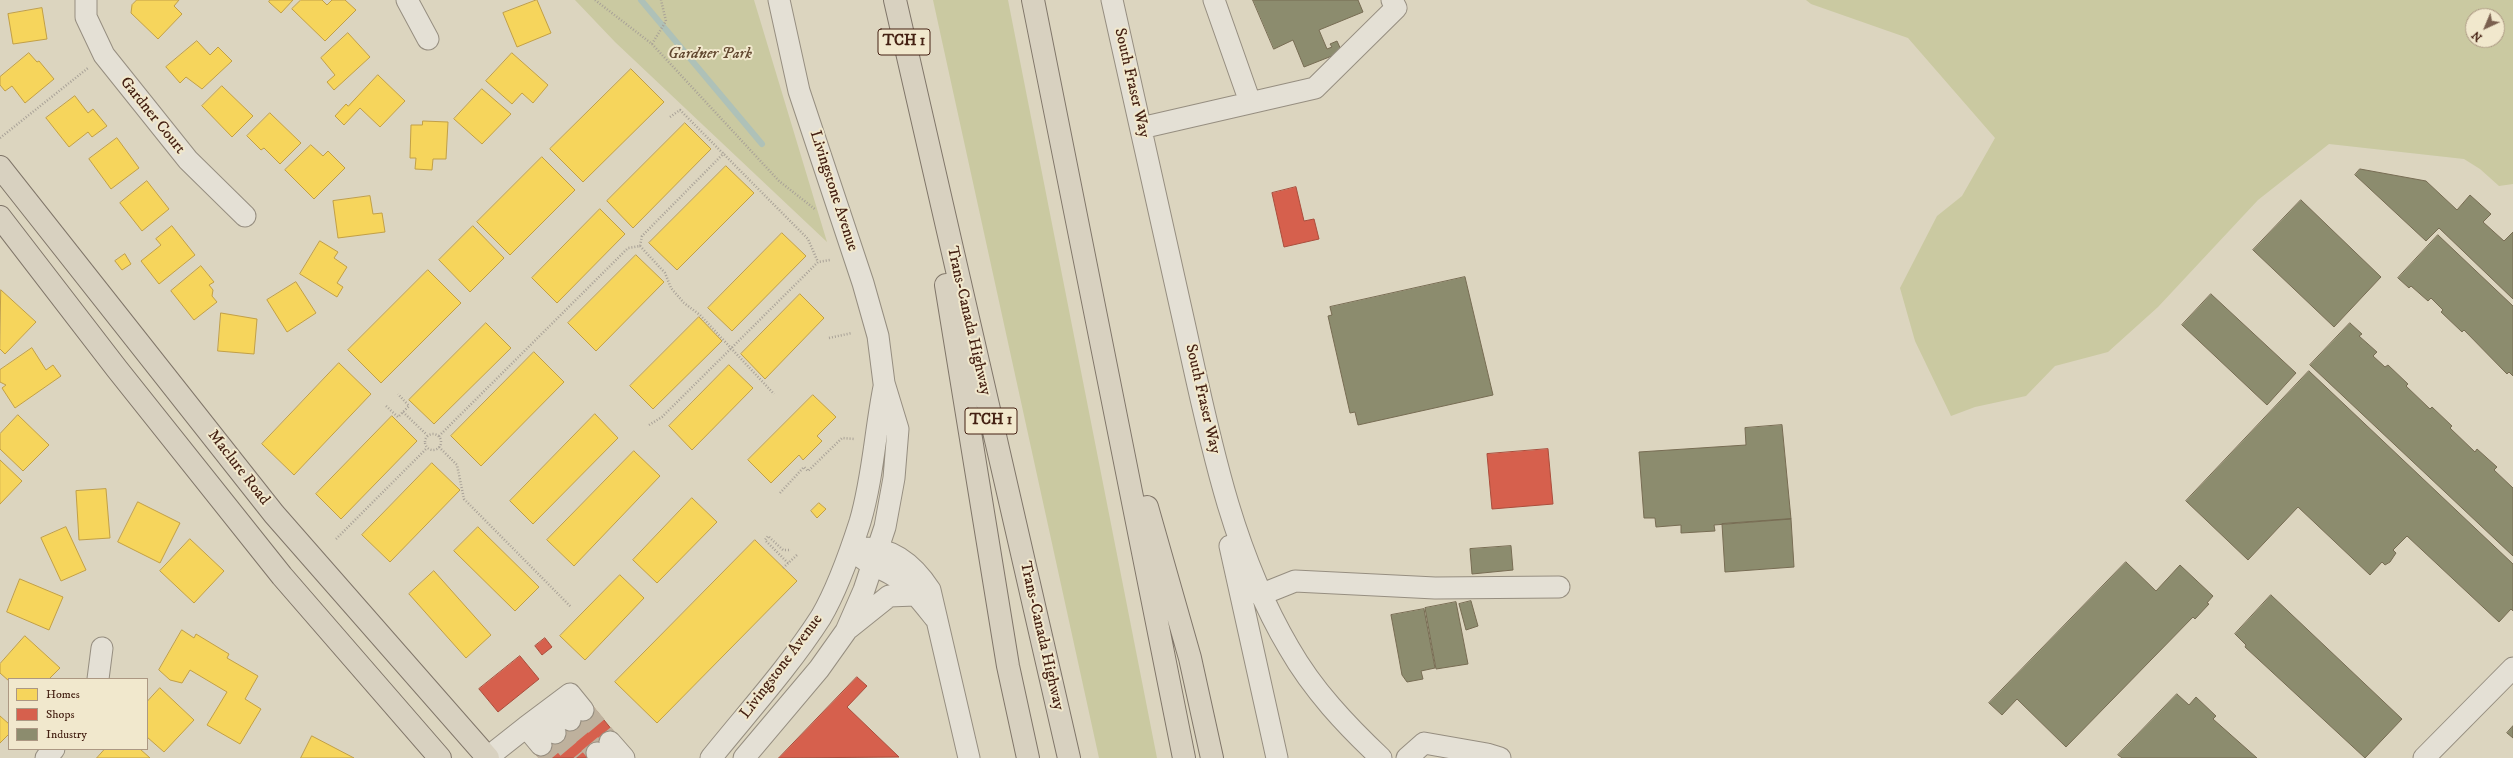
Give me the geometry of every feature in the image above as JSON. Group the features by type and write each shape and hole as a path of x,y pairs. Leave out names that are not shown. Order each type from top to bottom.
{"main road":[{"name":"Trans-Canada Highway","path":"895,0 1069,758"},
{"path":"1033,0 1184,758"},
{"path":"914,84 1008,666 1028,758"},
{"name":"Maclure Road","path":"0,166 274,514 488,758"},
{"name":"Maclure Road","path":"0,217 117,369 282,576 440,758"},
{"path":"1104,358 1190,658 1212,758"}],"street":[{"name":"Gardner Court","path":"86,0 86,18 104,55 188,160 245,216"},
{"path":"407,0 428,39"},
{"name":"Livingstone Avenue","path":"744,758 819,669 846,631 885,527 894,478 898,429 884,383 878,336 861,277 799,91 779,0"},
{"name":"South Fraser Way","path":"1112,0 1208,425 1236,532 1260,594 1289,648 1339,718 1381,758"},
{"path":"1214,0 1250,102"},
{"path":"1141,128 1315,88 1396,8 1392,0"},
{"name":"Livingstone Avenue","path":"711,758 798,651 822,615 842,573 869,487 875,430 884,383"},
{"path":"1208,425 1223,514 1277,758"},
{"path":"850,548 875,557 900,557 920,574 930,590 969,758"},
{"path":"875,557 915,595 936,618"},
{"path":"1260,594 1296,581 1435,588 1560,587"},
{"path":"846,631 889,596 915,595"},
{"path":"98,678 102,648"},
{"path":"2424,758 2513,668"},
{"path":"488,758 542,715 570,694 563,727 542,715"},
{"path":"1407,758 1424,743 1487,754 1500,758"},
{"path":"46,758 53,750"},
{"path":"602,751 624,758"}],"path":[{"path":"596,0 652,44 779,181 818,211"},
{"path":"652,44 666,21 661,0"},
{"path":"0,138 104,55"},
{"path":"670,117 680,110 724,153 808,239 818,262"},
{"path":"640,246 642,236 724,153"},
{"path":"640,246 665,273 672,288 684,303 700,315 774,394"},
{"path":"439,436 628,248 640,246"},
{"path":"649,425 662,417 818,262 830,260"},
{"path":"829,338 852,333"},
{"path":"386,406 398,417 409,406 398,394"},
{"path":"403,412 427,435"},
{"path":"435,433 439,436 441,443 439,447 433,450 427,448 424,442 427,435 435,433"},
{"path":"780,492 804,467 808,471 842,438 860,440"},
{"path":"439,447 457,465 464,500 571,607"},
{"path":"336,539 427,448"},
{"path":"788,563 765,540 768,536 783,550 791,550"},
{"path":"783,568 798,554"}],"green space":[{"name":"Gardner Park","path":"575,0 754,0 827,242 615,42"},
{"path":"933,0 1008,0 1157,758 1099,758"},
{"path":"1806,0 2513,0 2513,184 2499,186 2480,169 2464,159 2329,144 2258,200 2158,307 2108,352 2055,366 2026,396 1975,407 1951,416 1915,341 1900,288 1937,216 1962,196 1995,138 1908,38 1811,4"}],"building: Homes":[{"path":"137,0 179,0 174,6 182,14 158,39 131,13 132,5"},
{"path":"270,0 293,0 281,13 269,2"},
{"path":"301,0 322,0 327,5 332,0 345,0 356,10 325,41 292,9"},
{"path":"537,0 551,33 517,47 503,13"},
{"path":"42,8 47,39 13,44 8,14"},
{"path":"348,33 370,57 334,90 327,82 335,75 321,58"},
{"path":"197,41 210,55 218,47 232,61 202,89 186,77 180,83 166,67"},
{"path":"29,53 37,62 39,61 54,79 25,103 12,86 5,91 0,85 0,77"},
{"path":"512,53 548,85 533,103 522,93 512,104 486,81"},
{"path":"631,69 664,102 583,182 550,149"},
{"path":"378,75 405,101 380,127 360,108 344,125 335,116 346,104 348,106"},
{"path":"222,86 253,116 232,137 202,106"},
{"path":"482,89 511,114 482,144 454,119"},
{"path":"75,96 88,113 93,109 107,126 92,137 88,132 69,147 46,118"},
{"path":"270,113 301,143 280,164 264,148 261,150 247,136"},
{"path":"423,121 448,122 446,159 433,159 432,170 415,169 416,158 410,158 411,125 422,125"},
{"path":"685,123 711,149 633,228 607,201"},
{"path":"117,138 139,168 111,189 89,159"},
{"path":"311,145 323,156 328,151 345,168 314,199 285,170"},
{"path":"542,157 575,190 510,255 477,222"},
{"path":"726,166 754,193 677,270 649,243"},
{"path":"147,181 169,209 142,231 120,203"},
{"path":"370,196 373,214 382,213 385,232 338,238 333,201"},
{"path":"600,209 625,234 557,303 532,278"},
{"path":"172,226 195,255 159,284 141,261 161,245 156,239"},
{"path":"473,226 504,258 470,292 439,260"},
{"path":"782,233 806,256 732,331 708,308"},
{"path":"320,241 338,252 334,258 347,267 337,283 343,287 337,297 300,274"},
{"path":"125,254 131,264 122,270 115,261"},
{"path":"636,255 664,282 596,351 568,323"},
{"path":"201,266 214,282 209,285 213,290 212,296 217,302 194,320 171,291"},
{"path":"428,270 461,303 381,383 348,350"},
{"path":"296,282 316,313 287,332 267,300"},
{"path":"1,290 36,322 5,354 0,349"},
{"path":"800,294 824,318 765,379 741,354"},
{"path":"221,313 257,319 254,354 218,351"},
{"path":"699,317 722,341 653,409 630,386"},
{"path":"486,323 511,348 434,424 409,400"},
{"path":"32,348 46,370 53,365 61,376 15,408 2,388 6,385 0,382 0,370"},
{"path":"534,352 564,382 481,466 451,436"},
{"path":"339,363 371,394 294,475 262,444"},
{"path":"729,365 753,388 692,450 669,426"},
{"path":"813,395 836,417 817,436 822,441 803,460 799,455 771,483 748,460"},
{"path":"595,414 618,438 533,524 510,501"},
{"path":"18,415 49,445 23,471 0,449 0,434"},
{"path":"392,416 417,441 341,519 316,494"},
{"path":"634,451 660,476 574,566 547,540"},
{"path":"0,460 22,481 0,504"},
{"path":"432,463 460,490 390,562 362,535"},
{"path":"106,489 110,538 79,540 76,491"},
{"path":"692,498 717,522 657,583 633,560"},
{"path":"138,502 180,523 160,563 118,542"},
{"path":"819,503 826,509 817,518 811,511"},
{"path":"66,527 86,570 61,581 41,538"},
{"path":"478,527 539,587 515,611 454,551"},
{"path":"190,539 224,571 194,603 160,571"},
{"path":"755,540 797,581 657,723 615,682"},
{"path":"434,571 491,635 466,658 409,594"},
{"path":"620,575 644,598 585,660 560,636"},
{"path":"20,579 63,597 49,630 7,612"},
{"path":"182,630 194,638 196,634 229,654 227,658 258,676 245,699 261,709 240,744 207,725 227,692 190,670 182,683 170,680 159,670"},
{"path":"25,636 60,668 50,678 8,678 8,680 0,673 0,664"},
{"path":"160,688 194,720 164,752 148,738 148,701"},
{"path":"0,716 8,723 8,735 0,743"},
{"path":"312,736 354,758 301,758"},
{"path":"104,750 141,750 150,758 97,758"}],"building: Shops":[{"path":"1296,187 1304,221 1314,219 1319,239 1284,247 1272,193"},
{"path":"1548,449 1553,504 1492,509 1487,454"},
{"path":"545,638 552,647 542,655 535,646"},
{"path":"520,656 539,679 498,712 479,689"},
{"path":"857,677 867,686 847,707 899,757 779,758"},
{"path":"591,704 617,736 590,758 539,758 533,751"}],"building: Industry":[{"path":"1253,0 1358,0 1363,12 1319,30 1327,49 1332,47 1330,44 1337,41 1342,52 1304,67 1293,40 1274,49"},
{"path":"2360,169 2426,181 2457,210 2470,195 2491,214 2483,222 2504,241 2513,232 2513,299 2439,228 2426,241 2355,175"},
{"path":"2301,200 2381,277 2334,327 2253,250"},
{"path":"2438,235 2513,306 2513,376 2509,372 2507,374 2464,330 2462,332 2441,312 2443,310 2431,298 2428,301 2411,286 2409,288 2398,278"},
{"path":"1465,277 1493,395 1358,425 1355,412 1350,413 1328,316 1332,315 1330,307"},
{"path":"2211,294 2296,373 2267,405 2182,325"},
{"path":"2350,323 2362,334 2359,336 2377,352 2373,356 2385,367 2388,365 2408,384 2406,386 2430,409 2432,407 2452,426 2450,428 2475,452 2477,449 2497,467 2494,470 2513,488 2513,556 2310,365"},
{"path":"2309,371 2513,564 2513,611 2511,609 2499,622 2407,536 2393,550 2396,553 2390,562 2385,565 2382,562 2370,575 2298,507 2248,560 2186,501"},
{"path":"1782,425 1791,519 1714,525 1715,531 1681,533 1681,525 1656,527 1655,518 1644,518 1639,452 1746,445 1745,428"},
{"path":"1791,519 1794,567 1725,572 1722,524"},
{"path":"1511,546 1513,570 1472,574 1470,549"},
{"path":"2126,562 2156,591 2180,565 2213,596 2207,603 2209,604 2195,619 2193,617 2066,747 2017,699 2002,715 1989,703"},
{"path":"2271,595 2402,719 2365,758 2245,647 2246,645 2235,634"},
{"path":"1471,601 1478,626 1466,630 1459,604"},
{"path":"1456,602 1468,664 1436,669 1425,608"},
{"path":"1424,609 1435,668 1421,671 1423,679 1407,682 1402,675 1391,615"},
{"path":"2177,694 2189,705 2196,697 2216,716 2213,719 2257,758 2122,758 2118,755"},
{"path":"2513,726 2513,738 2507,733"}],"waterway":[{"path":"641,0 762,144"}],"tunnel":[{"path":"583,710 610,742"},
{"path":"570,720 597,753"},
{"path":"555,733 576,758"},
{"path":"541,745 552,758"}]}
